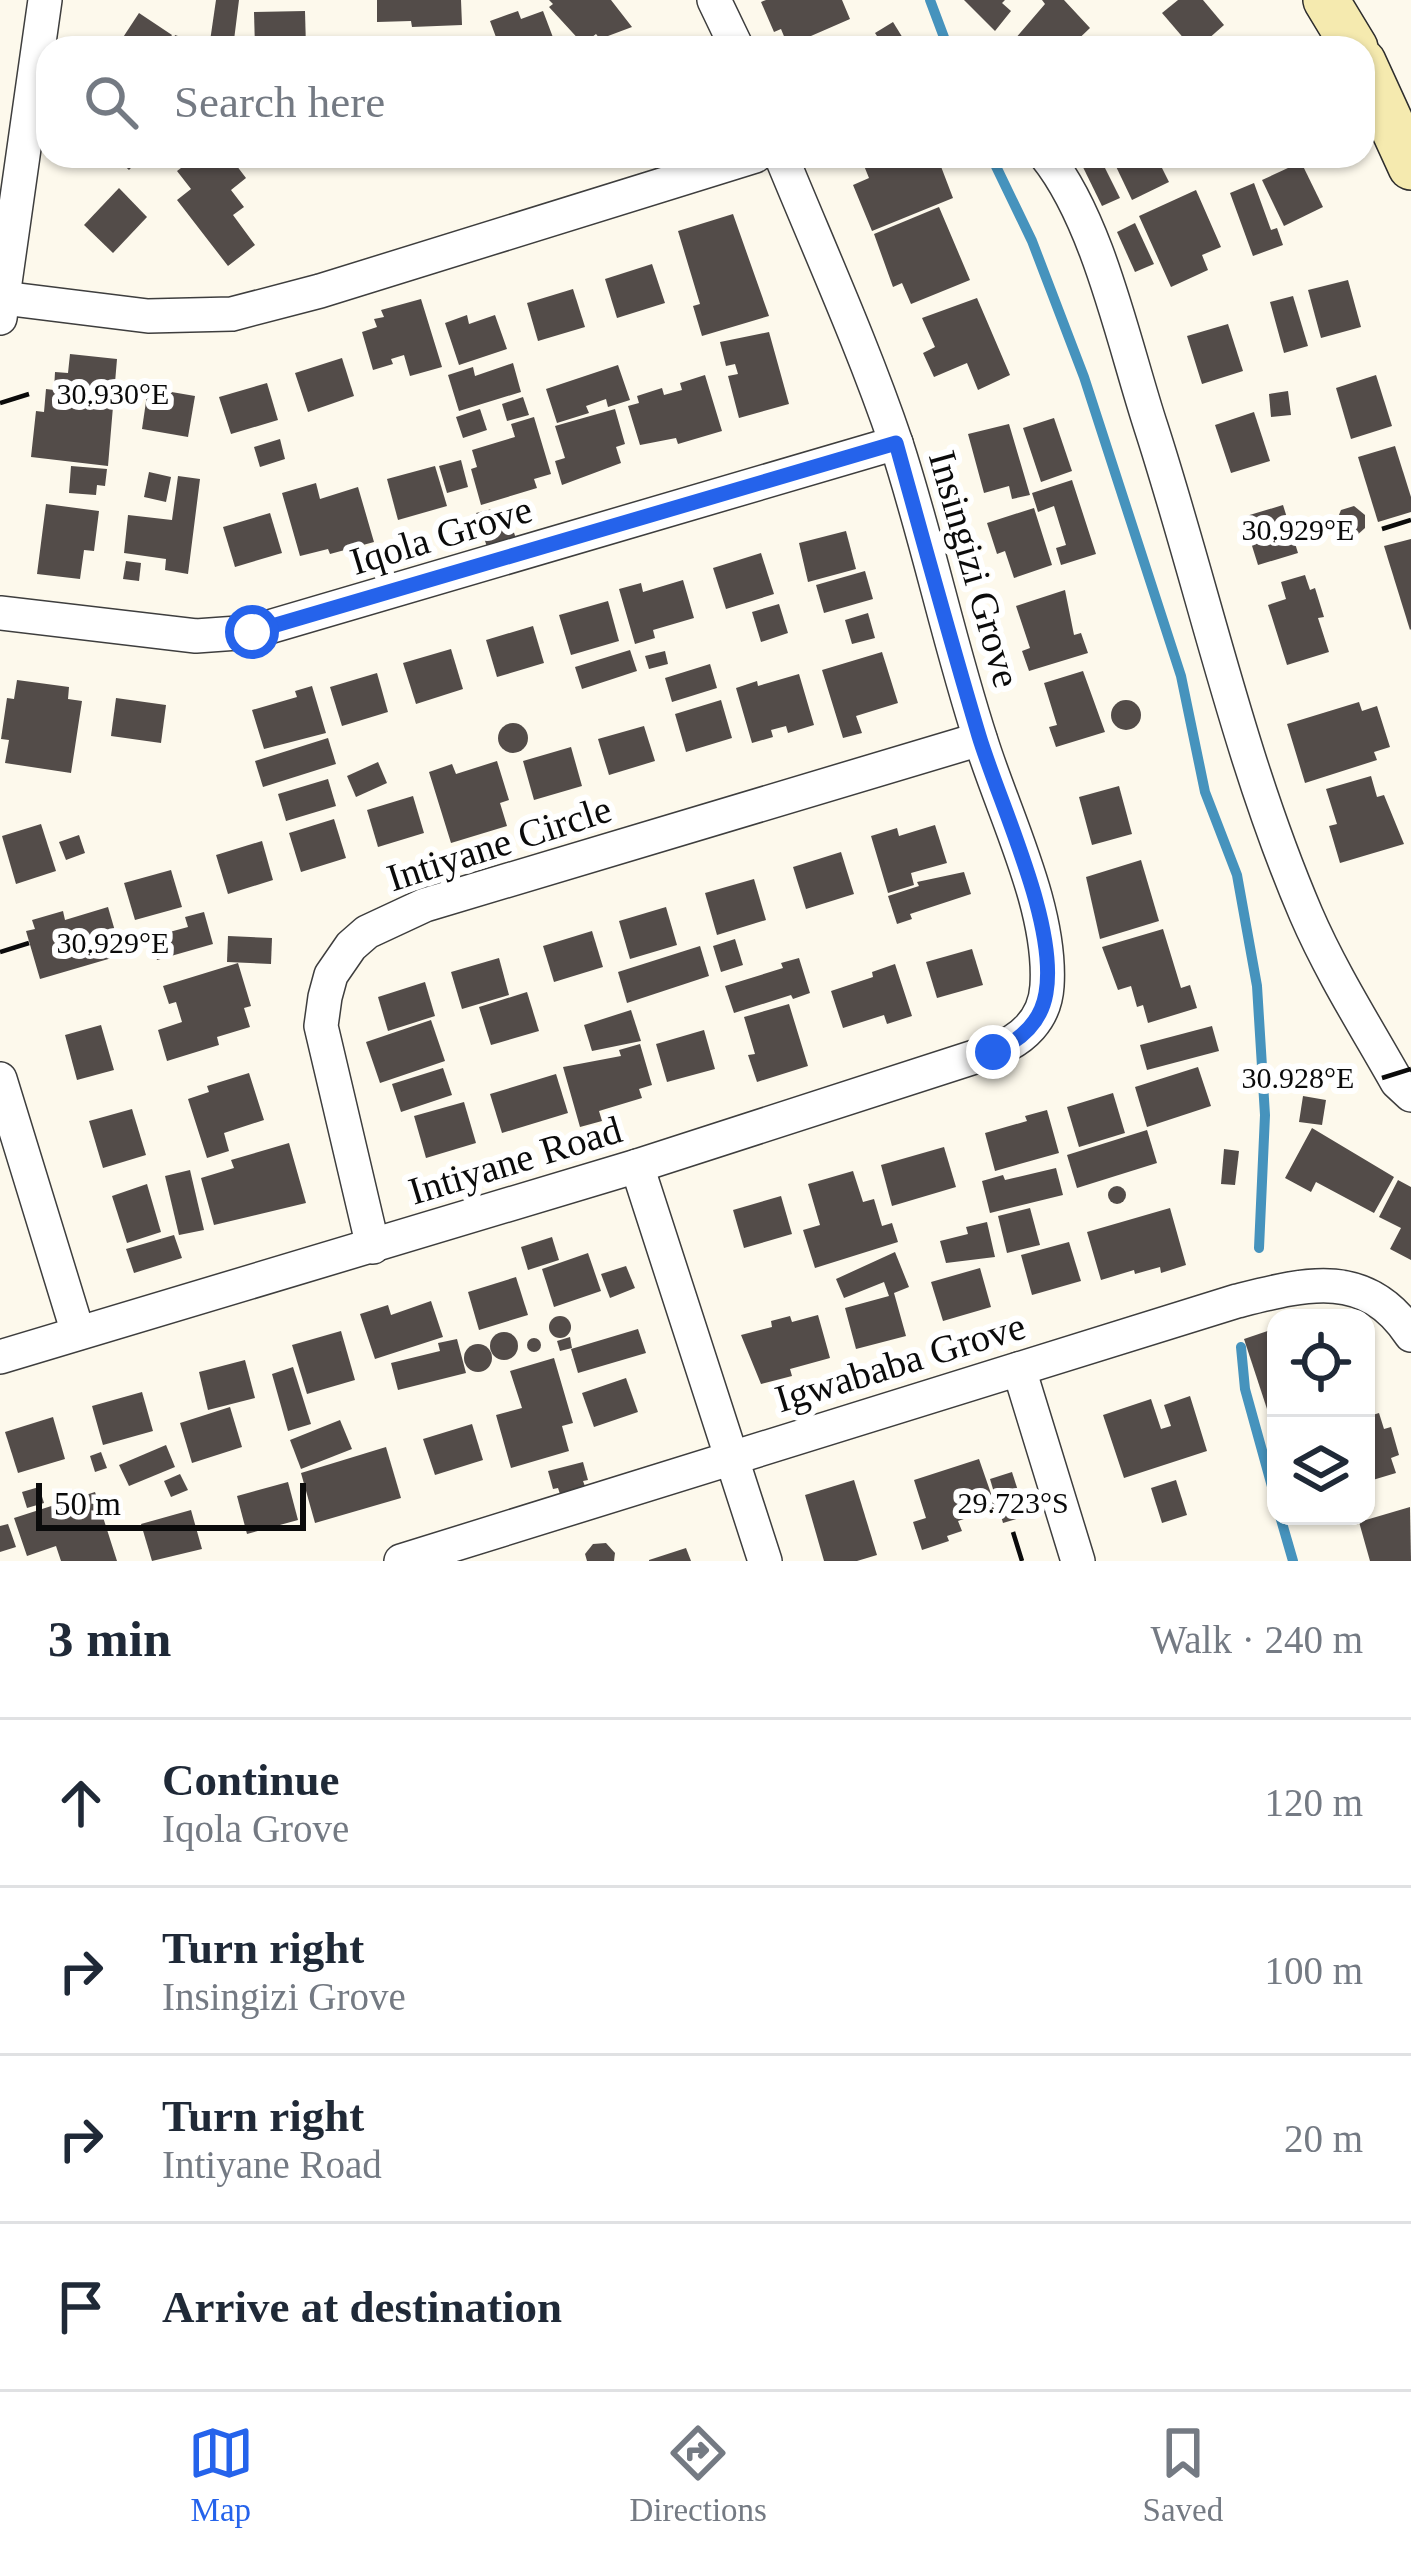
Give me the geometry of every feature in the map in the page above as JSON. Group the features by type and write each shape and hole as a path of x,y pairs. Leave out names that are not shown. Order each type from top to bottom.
{"street":[{"path":"40,36 45,0"},
{"path":"714,0 731,36"},
{"path":"1326,0 1348,36"},
{"path":"36,64 2,308 148,316 232,314 716,168"},
{"path":"1375,88 1411,167"},
{"name":"Insingizi Grove","path":"786,168 896,443 980,739 1033,894 1047,958 1047,991 1040,1015"},
{"path":"1053,168 1079,211 1096,256 1257,779 1306,914 1387,1064 1411,1095"},
{"name":"Iqola Grove","path":"0,613 196,636 252,632 896,443"},
{"name":"Intiyane Circle","path":"373,1247 321,1026 331,975 341,956 367,932 424,905 980,739"},
{"name":"Intiyane Road","path":"0,1357 637,1166 993,1052 1011,1044 1040,1015"},
{"path":"0,1079 78,1333"},
{"path":"637,1166 765,1561"},
{"name":"Igwababa Grove","path":"401,1561 1295,1287 1338,1286 1364,1292 1388,1306 1411,1336"},
{"path":"1019,1369 1078,1561"}],"building":[{"path":"216,0 239,0 234,36 211,36"},
{"path":"377,0 461,0 462,25 412,27 411,21 377,22"},
{"path":"549,0 611,0 632,27 608,36 576,36 549,7 553,4"},
{"path":"842,0 850,19 811,36 784,36 781,29 774,32 761,2"},
{"path":"964,0 1005,0 1002,3 1011,11 995,31"},
{"path":"1042,0 1064,0 1090,28 1082,36 1017,36 1045,4"},
{"path":"1178,0 1203,0 1224,25 1212,36 1182,36 1162,13"},
{"path":"305,11 306,36 255,36 254,12"},
{"path":"518,11 521,19 543,11 552,36 496,36 490,21"},
{"path":"139,13 172,35 171,36 124,36"},
{"path":"893,22 902,36 877,36"},
{"path":"238,168 246,178 231,190 244,207 233,215 255,245 228,266 177,200 191,189 177,171"},
{"path":"865,168 942,168 953,198 872,231 853,185 869,178"},
{"path":"1083,168 1105,168 1120,198 1102,206"},
{"path":"1117,168 1162,168 1169,182 1132,200"},
{"path":"1288,168 1304,168 1323,207 1284,226 1262,180"},
{"path":"1254,183 1271,230 1277,228 1283,245 1253,256 1230,193"},
{"path":"119,188 147,217 113,253 84,225"},
{"path":"1196,190 1221,247 1202,255 1208,270 1171,287 1139,216"},
{"path":"939,207 970,280 911,304 902,283 893,287 874,234"},
{"path":"733,214 769,316 702,336 693,306 700,304 678,231"},
{"path":"1135,223 1154,264 1135,272 1117,232"},
{"path":"652,264 665,303 617,318 605,279"},
{"path":"1348,280 1361,327 1321,338 1308,290"},
{"path":"573,289 585,327 538,341 527,303"},
{"path":"1293,296 1308,346 1284,353 1270,302"},
{"path":"977,298 1010,375 978,390 967,363 934,377 923,353 935,347 922,318"},
{"path":"421,299 442,367 410,376 404,355 373,370 362,332 377,327 374,319 384,317 381,310"},
{"path":"467,315 469,324 495,315 507,349 459,365 445,323"},
{"path":"1228,324 1243,371 1202,384 1187,336"},
{"path":"769,332 789,404 739,418 728,376 738,374 735,364 726,366 720,342"},
{"path":"70,354 117,359 108,466 31,457 36,411 44,412 46,389 54,390 55,372 68,373"},
{"path":"342,358 354,396 308,412 295,373"},
{"path":"513,363 521,392 459,411 448,375 473,367 475,376"},
{"path":"618,365 630,400 608,407 606,399 586,406 589,413 557,423 546,389"},
{"path":"705,375 722,431 678,444 676,438 640,445 628,406 639,403 637,396 662,388 664,395 682,390 680,383"},
{"path":"1376,375 1392,426 1351,439 1336,388"},
{"path":"267,383 278,420 231,434 219,397"},
{"path":"148,388 195,396 188,437 142,429"},
{"path":"1288,391 1291,415 1271,417 1269,394"},
{"path":"523,397 529,415 507,421 502,404"},
{"path":"480,409 487,430 463,438 456,417"},
{"path":"615,409 625,444 616,447 621,463 562,485 555,461 565,458 555,426"},
{"path":"1254,412 1270,461 1231,473 1215,425"},
{"path":"534,417 551,474 534,479 537,488 481,505 471,469 477,467 472,450 515,437 511,424"},
{"path":"1054,418 1072,471 1041,482 1023,428"},
{"path":"1009,424 1030,495 1012,499 1009,486 984,493 968,434"},
{"path":"280,439 285,459 260,467 254,447"},
{"path":"1395,446 1411,512 1378,522 1358,457"},
{"path":"461,460 468,487 447,493 439,466"},
{"path":"71,466 107,469 105,486 97,485 96,495 69,493"},
{"path":"435,466 447,506 398,520 387,479"},
{"path":"149,472 171,477 166,502 144,497"},
{"path":"178,476 200,479 188,574 165,570 166,559 124,553 128,515 172,520"},
{"path":"1072,480 1096,554 1061,565 1056,548 1066,545 1054,506 1038,512 1032,493"},
{"path":"316,483 320,499 358,487 374,542 330,554 328,549 300,556 282,493"},
{"path":"46,504 99,511 94,551 84,550 80,579 37,574"},
{"path":"1283,505 1298,553 1258,565 1243,517"},
{"path":"1354,506 1365,515 1365,528 1355,537 1342,535 1336,522 1341,510"},
{"path":"1034,508 1052,565 1014,578 1005,551 997,554 987,523"},
{"path":"492,509 495,517 508,513 516,539 487,547 476,513"},
{"path":"270,513 282,553 235,567 223,527"},
{"path":"846,531 856,569 808,582 799,543"},
{"path":"1411,539 1411,629 1410,630 1384,546"},
{"path":"761,553 774,594 726,609 713,568"},
{"path":"126,561 141,563 139,581 123,579"},
{"path":"865,571 873,599 824,613 816,585"},
{"path":"1305,575 1310,590 1315,588 1329,652 1287,665 1268,605 1286,599 1281,582"},
{"path":"683,580 694,618 653,630 655,638 635,644 619,589 641,583 643,592"},
{"path":"1065,590 1074,635 1081,633 1088,653 1029,671 1022,651 1030,648 1016,606"},
{"path":"608,601 619,641 571,655 559,615"},
{"path":"779,604 788,633 761,642 752,612"},
{"path":"868,613 875,638 852,644 845,620"},
{"path":"533,626 544,663 497,677 486,640"},
{"path":"451,649 463,689 416,704 403,663"},
{"path":"630,650 637,671 582,689 575,667"},
{"path":"665,651 668,664 649,669 645,656"},
{"path":"882,652 898,703 856,716 862,733 843,738 822,670"},
{"path":"710,664 717,688 672,702 665,678"},
{"path":"1083,671 1105,732 1056,747 1049,727 1057,725 1044,683"},
{"path":"377,673 388,712 342,726 330,687"},
{"path":"799,674 814,725 788,733 786,726 771,730 773,737 752,743 736,688"},
{"path":"17,680 69,687 68,699 82,701 71,773 5,763 9,740 1,739 7,698 14,699"},
{"path":"312,686 326,733 264,749 252,710 297,697 295,691"},
{"path":"116,698 166,705 161,743 111,736"},
{"path":"721,700 732,738 686,752 675,714"},
{"path":"1126,700 1141,715 1126,730 1111,715"},
{"path":"1359,702 1362,711 1377,706 1390,747 1374,752 1377,760 1305,783 1287,724"},
{"path":"513,723 528,738 513,753 498,738"},
{"path":"644,726 655,761 609,775 598,739"},
{"path":"328,738 336,764 263,787 255,761"},
{"path":"571,747 582,786 534,800 523,761"},
{"path":"497,761 509,800 500,803 507,826 451,843 429,772 452,764 456,774"},
{"path":"378,762 387,783 356,797 347,776"},
{"path":"1371,776 1377,797 1384,795 1404,844 1340,863 1329,826 1337,824 1326,789"},
{"path":"328,779 336,806 286,821 278,794"},
{"path":"1119,786 1132,834 1092,845 1079,797"},
{"path":"413,796 424,833 378,847 367,810"},
{"path":"334,819 346,858 301,872 289,833"},
{"path":"41,824 56,871 16,884 2,836"},
{"path":"935,825 947,863 911,873 914,885 888,893 871,836 897,828 899,836"},
{"path":"79,835 85,853 66,860 59,842"},
{"path":"262,841 273,880 228,894 216,855"},
{"path":"841,852 854,894 806,909 793,867"},
{"path":"1141,860 1159,921 1100,939 1086,877"},
{"path":"171,870 182,907 135,920 124,883"},
{"path":"964,872 971,894 910,914 912,919 897,924 888,896 919,886 917,882"},
{"path":"754,879 766,920 717,935 705,893"},
{"path":"108,907 122,955 40,979 26,931 35,929 32,920 63,911 65,920"},
{"path":"666,907 677,945 630,959 619,921"},
{"path":"204,912 213,944 157,960 151,937 188,927 185,917"},
{"path":"1163,929 1181,988 1190,985 1197,1008 1148,1023 1131,986 1118,990 1102,947"},
{"path":"592,931 603,967 554,982 543,946"},
{"path":"228,936 272,938 271,964 227,962"},
{"path":"735,939 743,965 721,972 713,946"},
{"path":"700,946 709,976 627,1003 618,972"},
{"path":"972,949 983,985 937,998 926,962"},
{"path":"499,958 509,995 462,1009 451,972"},
{"path":"799,958 810,993 734,1013 725,986 783,968 781,963"},
{"path":"238,963 251,1006 244,1008 250,1027 217,1037 219,1045 167,1061 158,1030 182,1022 176,1002 169,1004 163,986"},
{"path":"895,964 912,1016 887,1024 884,1015 843,1028 831,991"},
{"path":"425,982 435,1016 388,1031 378,997"},
{"path":"527,992 539,1031 491,1045 479,1007"},
{"path":"789,1004 808,1066 757,1082 744,1017"},
{"path":"631,1010 641,1041 592,1051 584,1025"},
{"path":"431,1020 445,1061 380,1083 366,1042"},
{"path":"101,1025 114,1070 77,1080 65,1035"},
{"path":"1212,1026 1219,1051 1147,1070 1140,1045"},
{"path":"704,1030 715,1069 667,1082 656,1044"},
{"path":"640,1044 652,1085 639,1089 642,1098 599,1111 602,1121 580,1127 563,1067 621,1056 619,1050"},
{"path":"1198,1067 1211,1106 1147,1127 1135,1087"},
{"path":"443,1068 452,1095 401,1112 392,1084"},
{"path":"249,1073 264,1120 224,1133 229,1151 207,1158 188,1099 209,1092 207,1086"},
{"path":"556,1074 568,1113 502,1133 490,1094"},
{"path":"1113,1093 1125,1133 1079,1147 1067,1107"},
{"path":"1303,1096 1326,1100 1322,1125 1299,1122"},
{"path":"464,1102 476,1143 426,1158 414,1116"},
{"path":"132,1109 146,1155 103,1168 89,1121"},
{"path":"1047,1110 1059,1153 995,1171 985,1133"},
{"path":"1312,1128 1394,1177 1374,1213 1316,1182 1311,1192 1285,1178"},
{"path":"1147,1130 1157,1163 1077,1188 1067,1155"},
{"path":"289,1143 306,1203 214,1225 201,1178 234,1168 231,1160"},
{"path":"944,1147 956,1187 892,1206 881,1165"},
{"path":"1224,1149 1239,1151 1235,1185 1221,1184"},
{"path":"1056,1168 1063,1195 990,1213 982,1181"},
{"path":"190,1170 204,1230 179,1235 165,1176"},
{"path":"853,1171 863,1202 874,1199 882,1226 892,1223 898,1242 815,1268 803,1230 820,1225 808,1184"},
{"path":"1398,1180 1411,1187 1411,1260 1390,1249 1401,1228 1379,1217"},
{"path":"147,1184 161,1232 127,1243 112,1196"},
{"path":"1117,1186 1126,1195 1117,1204 1108,1195"},
{"path":"781,1196 792,1234 744,1248 733,1210"},
{"path":"1030,1208 1040,1245 1007,1253 998,1216"},
{"path":"1170,1208 1186,1265 1161,1273 1160,1267 1135,1274 1134,1270 1101,1280 1087,1232"},
{"path":"987,1222 995,1257 946,1263 940,1241 968,1234 966,1227"},
{"path":"174,1235 182,1258 134,1273 126,1249"},
{"path":"552,1237 559,1260 528,1270 521,1247"},
{"path":"1069,1242 1081,1281 1032,1295 1021,1255"},
{"path":"895,1252 909,1287 894,1293 906,1336 856,1349 845,1308 889,1296 884,1282 844,1298 836,1279"},
{"path":"588,1253 601,1291 554,1307 542,1269"},
{"path":"626,1266 635,1288 610,1298 601,1274"},
{"path":"980,1268 991,1307 943,1321 931,1282"},
{"path":"516,1277 528,1315 479,1330 468,1292"},
{"path":"431,1301 443,1337 375,1359 360,1314 388,1305 391,1315"},
{"path":"818,1315 830,1358 790,1369 792,1376 761,1384 741,1335 772,1327 771,1321 790,1316 792,1322"},
{"path":"560,1316 571,1327 560,1338 549,1327"},
{"path":"638,1329 646,1353 578,1373 571,1349"},
{"path":"341,1331 355,1380 307,1394 292,1345"},
{"path":"1267,1331 1267,1409 1244,1339"},
{"path":"504,1332 514,1336 518,1346 514,1356 504,1360 494,1356 490,1346 494,1336"},
{"path":"570,1337 572,1348 560,1351 557,1341"},
{"path":"534,1338 541,1345 534,1352 527,1345"},
{"path":"457,1339 466,1373 398,1390 391,1363 440,1351 438,1343"},
{"path":"478,1344 488,1348 492,1358 488,1368 478,1372 468,1368 464,1358 468,1348"},
{"path":"554,1358 573,1423 562,1426 569,1451 511,1468 496,1415 522,1408 510,1371"},
{"path":"245,1360 255,1398 208,1410 199,1372"},
{"path":"293,1367 311,1424 288,1431 272,1374"},
{"path":"626,1378 638,1412 594,1427 582,1393"},
{"path":"142,1392 153,1431 103,1445 92,1406"},
{"path":"1190,1396 1207,1451 1124,1478 1103,1415 1151,1399 1161,1429 1171,1426 1164,1405"},
{"path":"230,1407 242,1447 192,1463 180,1423"},
{"path":"1379,1413 1384,1429 1391,1427 1399,1455 1391,1458 1396,1473 1375,1479 1375,1417"},
{"path":"53,1417 65,1459 18,1473 5,1432"},
{"path":"340,1420 352,1449 301,1469 290,1440"},
{"path":"472,1424 483,1460 435,1475 423,1439"},
{"path":"166,1445 175,1467 129,1486 119,1465"},
{"path":"386,1447 401,1498 315,1523 301,1473"},
{"path":"101,1452 107,1468 95,1472 90,1456"},
{"path":"979,1459 996,1508 958,1521 962,1531 922,1550 913,1522 926,1518 914,1480"},
{"path":"583,1462 586,1489 561,1497 548,1471"},
{"path":"1012,1472 1026,1516 1003,1523 990,1479"},
{"path":"180,1474 188,1490 171,1497 164,1481"},
{"path":"854,1480 877,1555 857,1561 824,1561 805,1495"},
{"path":"1176,1480 1187,1515 1162,1523 1151,1488"},
{"path":"288,1482 298,1520 247,1534 237,1496"},
{"path":"39,1487 44,1503 27,1508 22,1492"},
{"path":"95,1492 117,1561 61,1561 56,1546 27,1556 14,1518"},
{"path":"1410,1507 1411,1561 1370,1561 1360,1525 1375,1525 1375,1517"},
{"path":"191,1510 202,1549 152,1561 141,1524"},
{"path":"8,1524 16,1547 0,1552 0,1526"},
{"path":"606,1543 615,1553 614,1561 587,1561 585,1554 593,1544"},
{"path":"686,1548 691,1561 649,1561 649,1560"}],"waterway":[{"path":"930,0 944,36"},
{"path":"997,168 1032,241 1084,377 1181,676 1205,792 1237,875 1257,986 1265,1115 1259,1248"},
{"path":"1241,1347 1245,1389 1267,1468"},
{"path":"1283,1525 1293,1561"}],"route":[{"path":"252,632 896,443 980,739 1033,894 1047,958 1047,991 1040,1015 1011,1044 993,1052"}]}
